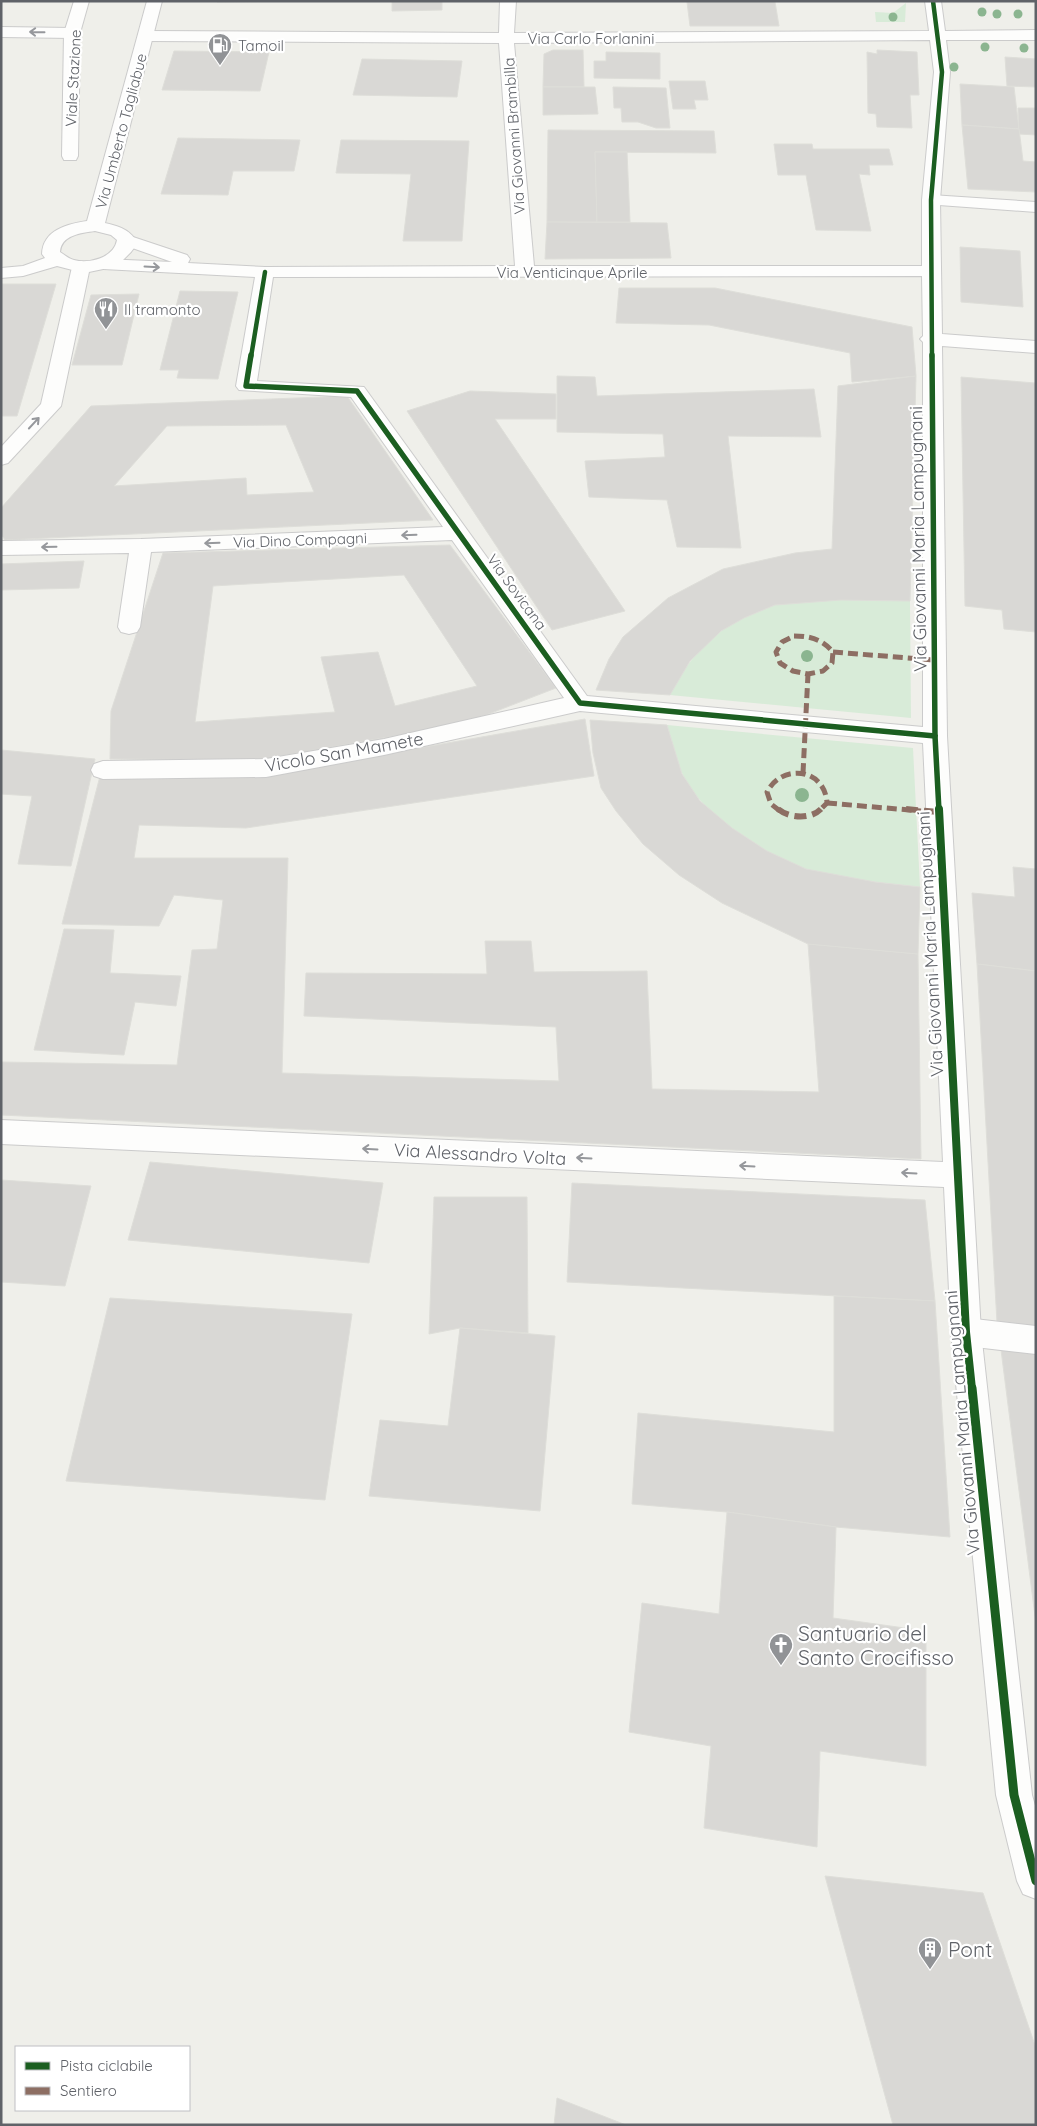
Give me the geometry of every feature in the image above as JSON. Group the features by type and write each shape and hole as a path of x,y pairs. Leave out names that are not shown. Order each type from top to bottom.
{"street":[{"name":"Viale Stazione","path":"70,156 72,33 82,1"},
{"name":"Via Umberto Tagliabue","path":"95,226 155,1"},
{"name":"Via Giovanni Brambilla","path":"508,1 506,38 525,272"},
{"name":"Via Giovanni Maria Lampugnani","path":"932,1 942,72 930,200 935,736 966,1332 1014,1795 1036,1880"},
{"path":"1,32 72,33"},
{"name":"Via Carlo Forlanini","path":"146,36 506,38 1036,35"},
{"path":"930,200 1036,207"},
{"path":"95,226 76,229 60,235 50,248 51,254 57,260 72,266 82,267 103,264 122,254 127,247 127,240"},
{"name":"Via Venticinque Aprile","path":"95,226 116,230 123,234 127,240 213,270"},
{"path":"1,273 18,273 39,268 57,260"},
{"name":"Via Venticinque Aprile","path":"103,264 265,272 931,271"},
{"path":"1,459 51,406 82,267"},
{"name":"Via Sovicana","path":"265,272 246,386 357,390 580,703"},
{"path":"930,339 1036,347"},
{"name":"Via Dino Compagni","path":"1,548 141,546 458,534"},
{"path":"129,627 141,546"},
{"path":"580,703 935,736"},
{"name":"Vicolo San Mamete","path":"103,770 266,768 384,747 580,703"},
{"name":"Via Alessandro Volta","path":"1,1132 958,1175"},
{"path":"966,1332 1036,1340"}],"green space":[{"path":"906,3 905,22 876,22 875,12 893,13"},
{"path":"841,600 910,601 911,718 670,695 688,664 712,638 742,618 783,603"},
{"path":"667,725 913,748 920,887 820,873 790,863 753,843 718,818 691,788 682,773 675,755"}],"building":[{"path":"217,1 315,1 217,2"},
{"path":"392,1 442,1 442,10 392,11"},
{"path":"687,2 775,2 779,26 690,26"},
{"path":"553,50 583,50 584,87 543,87 544,54"},
{"path":"877,50 917,52 919,95 910,95 912,128 877,127 876,114 868,113 867,52 877,54"},
{"path":"174,51 269,52 260,91 162,90"},
{"path":"606,52 660,53 660,79 594,78 594,61 606,61"},
{"path":"1005,57 1036,59 1036,87 1007,86"},
{"path":"362,59 462,61 457,97 353,95"},
{"path":"669,81 705,81 708,100 694,100 696,109 673,109"},
{"path":"960,84 1014,87 1019,129 962,125"},
{"path":"543,87 595,87 598,114 543,115"},
{"path":"613,87 666,88 670,128 656,128 638,122 622,122 621,108 614,108"},
{"path":"1018,108 1036,108 1036,135 1019,134"},
{"path":"962,125 1019,129 1023,161 1036,162 1036,192 968,189"},
{"path":"548,130 714,131 716,153 595,152 597,222 547,222"},
{"path":"178,138 300,140 294,171 233,171 228,195 161,194"},
{"path":"341,140 469,141 462,241 403,241 411,174 336,173"},
{"path":"774,144 812,144 813,149 889,149 893,165 869,165 870,175 859,174 871,231 816,230 806,175 778,175"},
{"path":"595,152 627,152 630,222 597,222"},
{"path":"547,222 667,223 671,258 545,259"},
{"path":"960,247 1020,251 1023,307 961,302"},
{"path":"1,284 56,284 17,416 1,416"},
{"path":"619,288 715,288 912,327 916,376 852,382 850,353 709,325 616,323"},
{"path":"180,291 238,292 218,379 177,378 179,370 160,370"},
{"name":"Il tramonto","path":"139,294 122,365 72,365 91,295"},
{"path":"557,376 595,377 597,396 814,389 821,437 728,436 741,548 677,547 667,500 589,497 585,461 665,457 663,434 557,432"},
{"path":"916,376 910,601 841,600 775,605 744,618 721,631 690,661 670,695 596,690 609,659 623,637 668,598 723,569 795,553 832,549 838,386"},
{"path":"961,377 1035,383 1036,632 1004,629 1002,610 965,606"},
{"path":"470,391 556,394 556,419 495,419 625,611 552,630 407,411"},
{"path":"347,396 433,520 5,540 1,534 1,508 91,406","holes":["286,425 314,492 247,495 246,478 114,486 167,426"]},
{"path":"450,545 556,688 463,724 257,760 110,759 111,711 163,553","holes":["404,575 477,686 395,706 378,652 321,657 335,712 195,722 213,586"]},
{"path":"84,561 79,588 1,590 1,564"},
{"path":"585,719 594,776 246,828 139,825 134,858 288,858 282,1073 559,1081 556,1027 304,1016 306,973 487,974 485,941 531,941 534,972 647,971 652,1089 819,1092 808,944 918,954 921,1159 1,1115 1,1062 177,1065 192,950 217,949 223,900 174,895 159,926 62,924 100,776 264,775"},
{"path":"590,720 667,725 682,774 700,801 732,828 767,851 806,869 875,882 920,887 918,954 808,944 722,903 679,875 643,844 616,811 601,788 593,753"},
{"path":"1,750 95,759 71,866 18,864 32,796 1,794"},
{"path":"1013,867 1036,869 1036,971 977,964 972,893 1015,897"},
{"path":"64,929 114,930 110,973 181,976 176,1006 135,1002 124,1055 34,1050"},
{"path":"977,964 1036,971 1036,1327 997,1323"},
{"path":"150,1162 383,1183 369,1263 128,1240"},
{"path":"1,1180 91,1186 65,1286 1,1282"},
{"path":"572,1183 925,1200 935,1301 567,1282"},
{"path":"434,1197 527,1197 528,1333 460,1328 429,1334"},
{"path":"834,1296 935,1301 950,1537 836,1527 727,1512 632,1504 638,1413 834,1432"},
{"path":"110,1298 352,1314 325,1500 66,1481"},
{"path":"460,1328 555,1336 540,1511 369,1496 380,1420 448,1426"},
{"path":"1001,1350 1036,1354 1036,1624"},
{"name":"Santuario del Santo Crocifisso","path":"727,1512 836,1527 833,1618 926,1631 926,1766 820,1751 817,1847 704,1828 711,1746 629,1732 642,1603 719,1614"},
{"name":"Pont","path":"825,1876 983,1893 1036,2048 1036,2125 893,2125"},
{"path":"557,2098 626,2125 554,2125"}],"marked path":[{"path":"794,636 811,637 825,644 833,652 832,663 823,671 808,674 793,671 780,663 776,652 782,642 794,636"},
{"path":"833,652 934,660"},
{"path":"803,773 808,674"},
{"path":"803,773 814,778 824,787 827,803 817,813 801,817 784,814 771,804 767,792 777,778 803,773"},
{"path":"827,803 938,812"}],"cycle path":[{"path":"933,1 942,72 931,200 935,736 966,1332 1014,1795 1036,1881"},
{"path":"265,272 246,386 357,391 580,703 935,736"}],"place":[{"name":"Tamoil","path":"220,66"},
{"name":"Il tramonto","path":"106,330"},
{"name":"Santuario del Santo Crocifisso","path":"781,1666"},
{"name":"Pont","path":"930,1970"}]}
